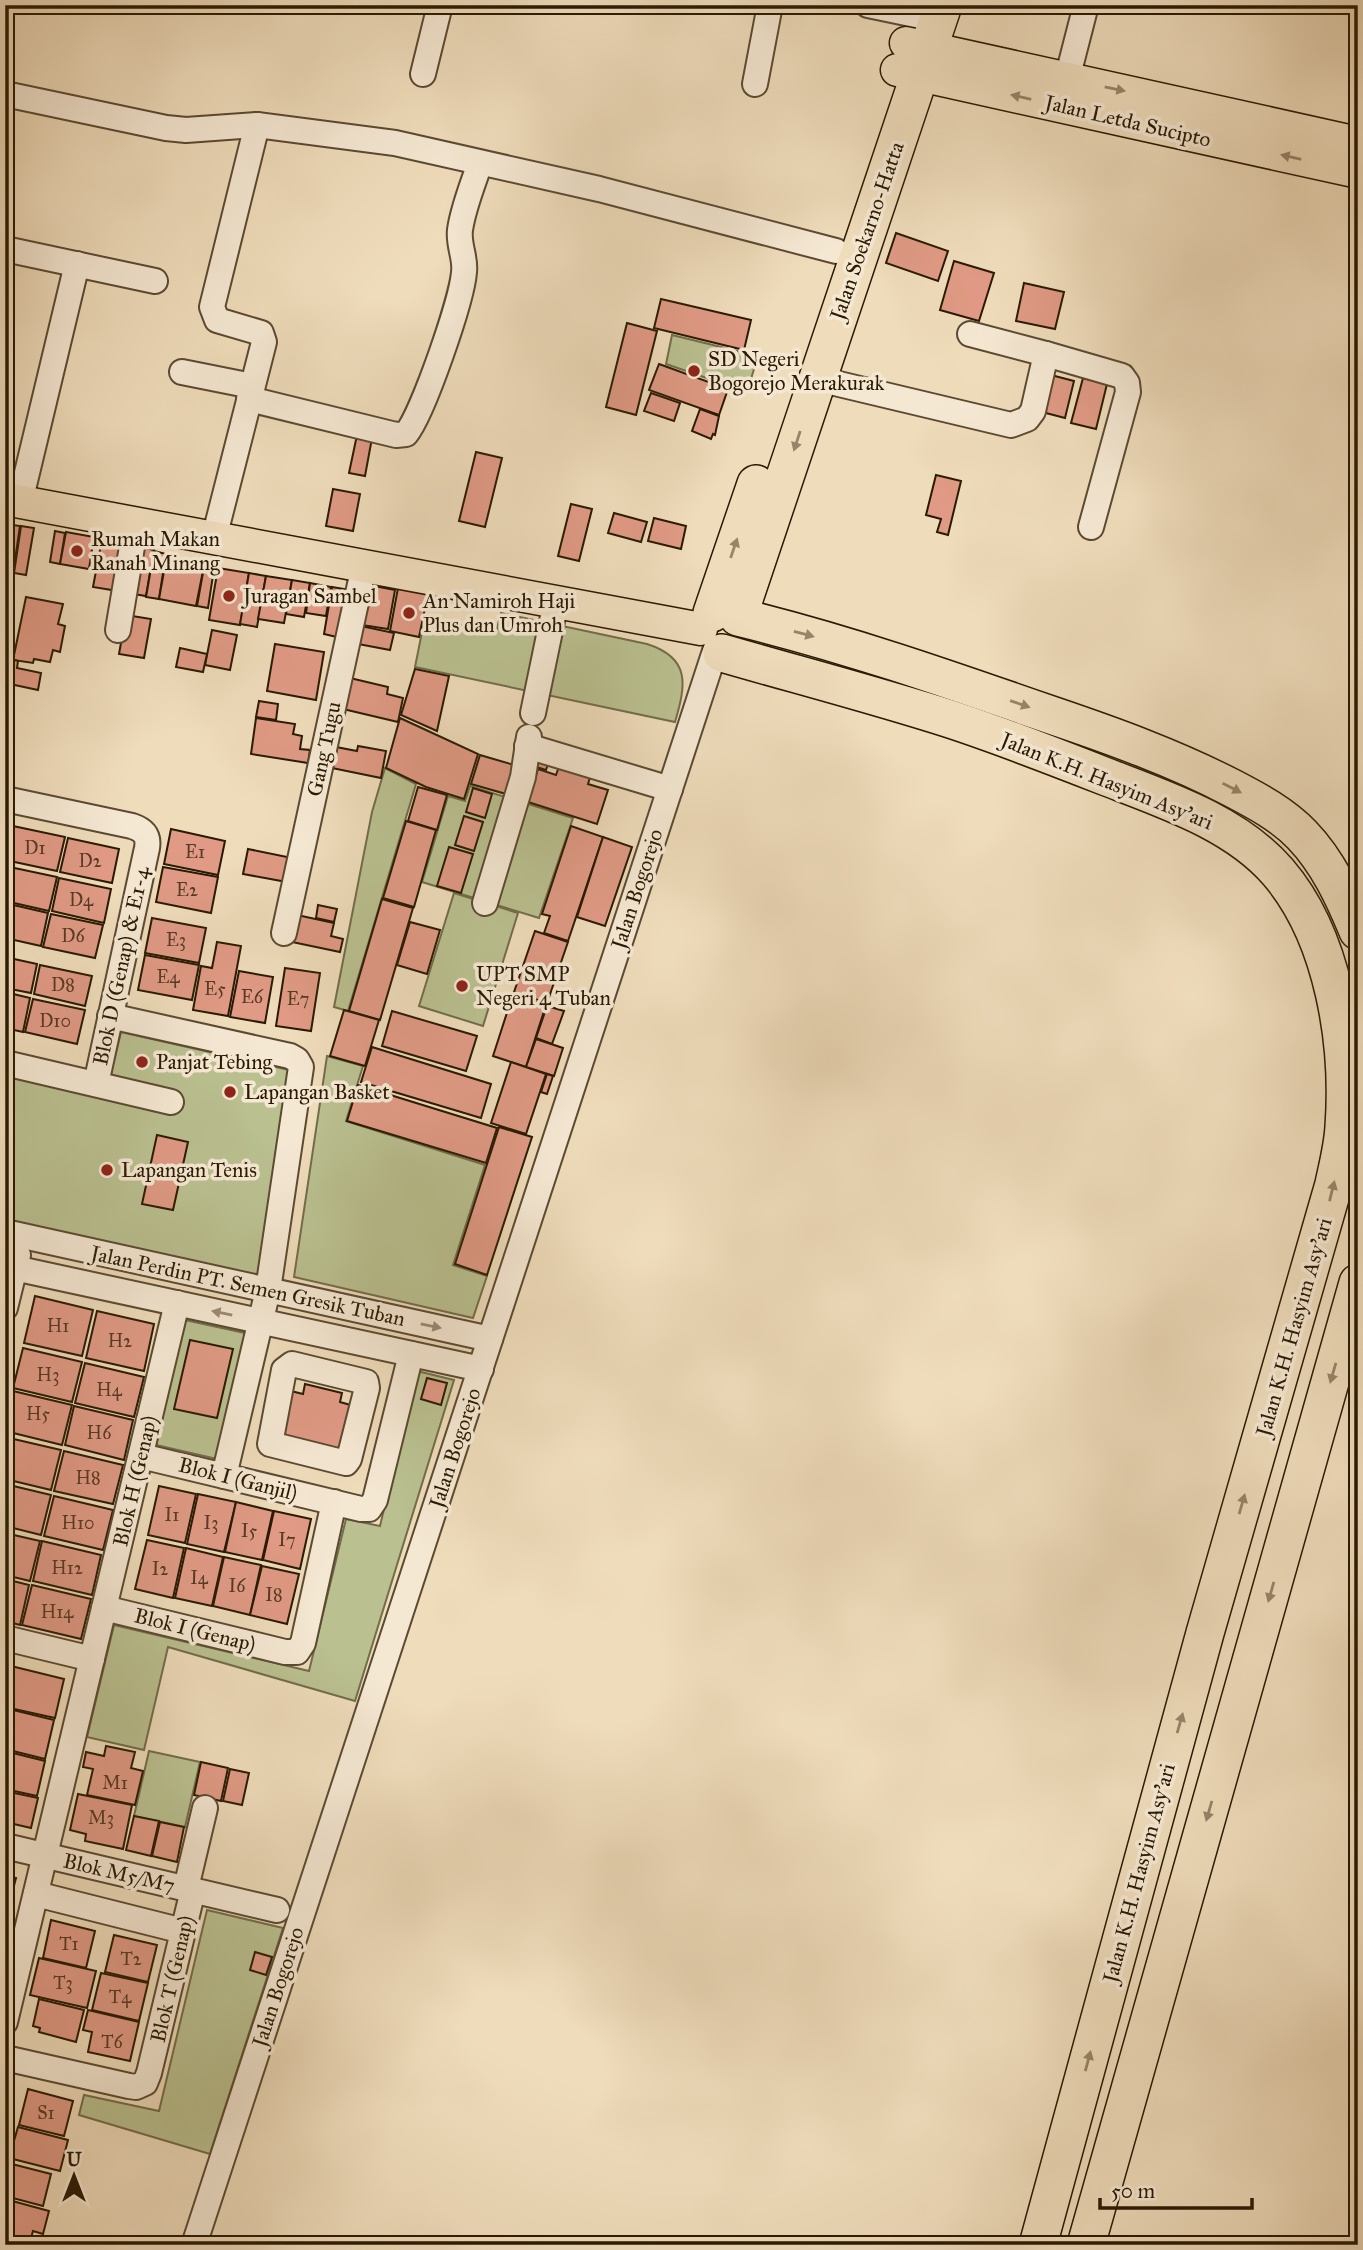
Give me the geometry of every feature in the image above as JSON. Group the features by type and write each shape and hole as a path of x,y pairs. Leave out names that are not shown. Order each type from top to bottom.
{"highway":[{"name":"Jalan Soekarno-Hatta","path":"805,392 836,251 919,37"},
{"name":"Jalan Soekarno-Hatta","path":"717,633 805,392 919,37"},
{"name":"Jalan K.H. Hasyim Asy'ari","path":"717,633 855,648 1119,739 1219,782 1275,812 1302,835 1328,869 1358,931"},
{"name":"Jalan K.H. Hasyim Asy'ari","path":"717,633 855,690 966,725 1143,791 1208,821 1247,844 1265,859 1287,884 1346,996 1342,1039 1346,1098 1344,1130 1334,1184 1205,1633 1038,2245"},
{"path":"1086,2245 1358,1283"},
{"path":"1075,2109 1080,2130 1088,2134 1095,2131 1162,1900 1170,1885 1193,1866"},
{"path":"1061,2245 1085,2162 1091,2152 1098,2151 1104,2155 1104,2180"}],"main road":[{"name":"Jalan Letda Sucipto","path":"919,37 1067,79 1358,143"},
{"name":"Jalan Letda Sucipto","path":"919,37 1358,172"},
{"path":"13,500 717,633"}],"street":[{"path":"423,74 440,5"},
{"path":"755,84 770,5"},
{"path":"868,5 919,37"},
{"path":"1067,79 1086,5"},
{"path":"5,94 166,128 186,130 257,125 395,143 599,189 836,251"},
{"path":"214,538 264,342 261,333 217,320 212,307 257,125"},
{"path":"182,372 396,435 407,434 430,380 460,290 465,266 460,229 480,163"},
{"path":"5,249 155,281"},
{"path":"13,500 77,264"},
{"path":"970,334 1118,374 1127,383 1128,392 1091,527"},
{"path":"805,392 1004,425 1018,424 1027,419 1033,411 1046,354"},
{"path":"118,630 136,523"},
{"name":"Gang Tugu","path":"284,933 364,566"},
{"path":"485,903 523,777 556,601"},
{"name":"Jalan Bogorejo","path":"194,2245 670,789 717,633"},
{"path":"530,732 670,789"},
{"name":"Blok D (Genap) & E1-4","path":"5,799 132,826 141,829 146,835 147,848 96,1084"},
{"path":"110,1016 290,1056 299,1063 301,1073 268,1290 224,1476"},
{"path":"5,1063 171,1102"},
{"path":"5,1308 14,1234"},
{"name":"Jalan Perdin PT. Semen Gresik Tuban","path":"14,1234 490,1339"},
{"name":"Jalan Perdin PT. Semen Gresik Tuban","path":"10,1267 481,1369"},
{"name":"Blok H (Genap)","path":"5,2022 177,1303"},
{"path":"299,1366 306,1331"},
{"path":"354,1378 362,1344"},
{"path":"360,1415 361,1428 368,1435 390,1441 411,1354"},
{"path":"292,1364 354,1378 364,1381 367,1386 349,1461 344,1464 273,1447 269,1442 286,1367 292,1364"},
{"path":"241,1406 266,1410 274,1405 278,1396"},
{"name":"Blok I (Ganjil)","path":"141,1456 361,1509 372,1507 390,1441"},
{"path":"263,1485 273,1447"},
{"path":"331,1502 335,1462"},
{"name":"Blok I (Genap)","path":"104,1608 285,1652 297,1652 302,1646 331,1502"},
{"path":"5,1638 92,1659"},
{"name":"Blok T (Genap)","path":"7,2065 136,2087 145,2083 183,1931 205,1808"},
{"name":"Blok M5/M7","path":"5,1846 277,1910"},
{"path":"36,1894 183,1931"}],"green space":[{"path":"672,335 758,356 747,392 666,364"},
{"path":"501,613 647,644 661,650 678,665 682,674 683,685 675,722 415,667 425,617 496,632"},
{"path":"385,768 416,784 348,1011 334,1007 372,812"},
{"path":"470,786 573,818 539,918 422,882 448,796 465,801"},
{"path":"454,893 518,913 483,1026 419,1006"},
{"path":"121,1032 289,1070 257,1278 5,1223 5,1100 10,1077 168,1114 171,1102 110,1077"},
{"path":"327,1056 363,1066 346,1121 485,1165 453,1265 487,1276 473,1318 294,1277"},
{"path":"185,1320 245,1333 217,1459 156,1445"},
{"path":"417,1371 454,1380 355,1701 168,1647 144,1750 87,1737 114,1625 309,1671 346,1519 380,1526"},
{"path":"149,1751 200,1762 185,1827 134,1816"},
{"path":"207,1910 283,1928 210,2154 79,2115 84,2095 159,2111"}],"building":[{"path":"896,233 948,251 938,281 886,263"},
{"path":"954,261 994,273 979,321 940,310"},
{"path":"1024,283 1064,292 1055,329 1016,321"},
{"path":"661,299 751,320 744,350 654,328"},
{"path":"627,323 657,331 636,415 606,407"},
{"path":"659,364 728,389 719,415 649,390"},
{"path":"1051,375 1074,381 1065,418 1042,412"},
{"path":"1083,378 1107,384 1096,429 1071,423"},
{"path":"651,393 680,403 674,421 644,411"},
{"path":"700,409 719,416 715,435 713,434 711,439 692,431"},
{"path":"357,435 372,438 365,476 349,473"},
{"path":"476,452 502,458 485,527 459,521"},
{"path":"936,475 961,481 948,535 937,532 941,519 926,515"},
{"path":"333,489 360,494 353,531 326,526"},
{"path":"571,504 592,509 579,561 558,556"},
{"path":"614,513 647,522 641,542 608,533"},
{"path":"654,518 686,526 681,549 648,541"},
{"path":"6,524 20,526 13,574 5,572"},
{"path":"21,526 34,528 26,575 14,573"},
{"path":"55,531 65,533 60,564 50,562"},
{"name":"Rumah Makan Ranah Minang","path":"66,532 94,537 89,569 60,564"},
{"path":"102,539 133,544 124,592 93,587"},
{"path":"140,547 154,550 146,596 133,594"},
{"path":"154,551 166,554 159,599 146,597"},
{"path":"166,560 204,566 196,606 159,599"},
{"path":"204,567 214,569 208,608 197,606"},
{"name":"Juragan Sambel","path":"218,568 249,573 240,625 209,620"},
{"path":"249,573 266,576 257,627 240,624"},
{"path":"266,576 292,580 284,623 258,619"},
{"path":"292,580 310,583 304,617 286,614"},
{"path":"310,583 331,587 326,616 306,613"},
{"path":"369,585 395,590 388,629 362,625"},
{"path":"332,587 350,590 341,638 324,634"},
{"name":"An Namiroh Haji Plus dan Umroh","path":"398,588 428,594 419,637 390,631"},
{"path":"26,597 63,604 58,624 65,626 60,652 53,650 50,662 34,659 33,663 13,660"},
{"path":"126,615 151,619 144,658 119,654"},
{"path":"361,626 394,633 390,650 358,644"},
{"path":"212,630 237,635 230,670 205,665"},
{"path":"275,644 324,652 316,700 267,691"},
{"path":"180,648 207,654 203,672 176,667"},
{"path":"7,658 18,661 17,668 41,673 38,690 5,683"},
{"path":"415,669 449,676 437,731 401,715"},
{"path":"350,678 388,687 387,694 403,698 398,722 343,709"},
{"path":"259,701 278,704 276,720 256,717"},
{"path":"256,718 295,724 293,734 302,736 300,749 310,750 308,763 251,754"},
{"path":"400,718 478,754 464,799 426,787 386,768"},
{"path":"331,746 357,751 358,746 386,751 381,778 327,767"},
{"path":"480,755 521,767 513,796 471,784"},
{"path":"550,758 546,770 527,764"},
{"path":"562,758 593,768 588,784 608,790 597,824 528,802 538,769 556,775"},
{"path":"418,787 447,795 437,830 408,821"},
{"path":"473,788 492,794 485,818 466,812"},
{"path":"464,816 483,822 474,851 455,845"},
{"path":"406,821 436,830 414,907 383,898"},
{"path":"13,826 65,837 57,871 5,860"},
{"path":"571,826 603,837 568,941 544,933 550,916 542,914"},
{"path":"171,829 225,841 218,875 164,864"},
{"path":"603,837 632,847 605,926 577,917"},
{"path":"68,838 119,849 112,883 60,872"},
{"path":"449,847 473,854 461,893 437,886"},
{"path":"248,849 292,858 287,882 243,874"},
{"path":"5,866 57,877 49,911 5,901"},
{"path":"163,867 218,877 211,913 156,902"},
{"path":"59,878 111,889 104,923 52,911"},
{"path":"382,899 413,908 380,1020 349,1011"},
{"path":"5,903 48,913 41,946 5,938"},
{"path":"318,905 337,909 334,922 316,918"},
{"path":"51,914 103,925 95,958 43,947"},
{"path":"297,915 334,923 331,936 343,939 340,952 292,942"},
{"path":"152,918 206,928 199,963 145,953"},
{"path":"410,922 440,930 427,974 397,965"},
{"path":"535,931 568,942 547,1003 514,992"},
{"path":"217,942 241,946 228,1016 193,1010 201,966 212,968"},
{"path":"145,955 199,965 192,1000 138,990"},
{"path":"5,957 37,964 31,993 5,988"},
{"path":"40,965 92,976 85,1006 34,994"},
{"path":"285,968 320,973 311,1031 276,1026"},
{"path":"239,971 273,977 265,1023 230,1017"},
{"path":"5,992 30,998 23,1032 5,1028"},
{"path":"513,994 546,1005 526,1067 493,1056"},
{"path":"33,999 85,1010 77,1044 25,1032"},
{"path":"547,1006 564,1011 552,1044 536,1038"},
{"path":"344,1010 379,1020 365,1066 330,1056"},
{"path":"392,1011 477,1036 466,1071 382,1046"},
{"path":"536,1039 563,1048 554,1076 526,1067"},
{"path":"372,1047 491,1084 481,1118 361,1082"},
{"path":"511,1062 546,1074 526,1134 491,1123"},
{"path":"547,1074 553,1076 547,1094 541,1092"},
{"path":"358,1085 497,1128 486,1163 347,1121"},
{"path":"499,1127 532,1137 487,1275 455,1264"},
{"path":"157,1135 188,1142 173,1210 142,1204"},
{"path":"35,1296 93,1310 82,1356 24,1343"},
{"path":"97,1311 154,1324 144,1371 86,1358"},
{"path":"190,1340 233,1349 217,1418 174,1409"},
{"path":"23,1348 82,1362 72,1402 13,1388"},
{"path":"85,1363 144,1377 134,1417 75,1403"},
{"path":"427,1378 447,1383 441,1405 421,1399"},
{"path":"305,1384 342,1393 340,1402 354,1406 343,1454 276,1438 287,1390 303,1394"},
{"path":"13,1391 72,1405 62,1445 5,1431"},
{"path":"74,1406 133,1420 124,1460 65,1445"},
{"path":"5,1437 61,1450 51,1490 5,1479"},
{"path":"64,1451 123,1465 113,1504 54,1491"},
{"path":"5,1484 51,1495 41,1535 5,1526"},
{"path":"159,1486 196,1494 185,1543 148,1535"},
{"path":"198,1494 236,1502 224,1552 187,1544"},
{"path":"54,1496 113,1510 103,1550 44,1536"},
{"path":"236,1502 273,1511 262,1560 225,1552"},
{"path":"274,1511 311,1519 300,1569 263,1560"},
{"path":"5,1533 40,1541 30,1581 5,1575"},
{"path":"147,1540 184,1548 173,1598 135,1589"},
{"path":"42,1541 101,1555 92,1595 33,1581"},
{"path":"186,1548 223,1557 212,1606 175,1598"},
{"path":"224,1557 261,1565 250,1615 213,1606"},
{"path":"262,1566 299,1574 287,1624 250,1615"},
{"path":"5,1579 29,1585 20,1625 5,1621"},
{"path":"32,1585 91,1599 81,1639 22,1625"},
{"path":"11,1666 64,1679 55,1718 5,1707 5,1692"},
{"path":"5,1708 54,1720 45,1759 5,1749"},
{"path":"106,1746 135,1752 131,1768 143,1771 135,1805 87,1795 93,1769 83,1767 86,1752 104,1756"},
{"path":"5,1751 45,1761 37,1796 5,1789"},
{"path":"201,1762 228,1768 221,1801 194,1795"},
{"path":"230,1769 249,1773 242,1805 223,1801"},
{"path":"5,1791 38,1798 31,1828 5,1822"},
{"path":"78,1794 132,1805 123,1849 85,1841 86,1834 70,1830"},
{"path":"134,1816 159,1821 151,1856 126,1850"},
{"path":"160,1822 184,1827 177,1862 152,1856"},
{"path":"5,1876 16,1878 8,1909 5,1909"},
{"path":"51,1920 95,1931 86,1968 43,1958"},
{"path":"114,1935 157,1945 148,1982 105,1972"},
{"path":"255,1952 272,1957 266,1975 250,1970"},
{"path":"39,1958 96,1971 87,2008 30,1995"},
{"path":"101,1973 148,1983 139,2021 92,2010"},
{"path":"39,1999 84,2010 76,2042 39,2032 40,2028 33,2026"},
{"path":"88,2010 139,2022 130,2061 88,2052 92,2032 83,2030"},
{"path":"28,2089 73,2101 64,2136 19,2125"},
{"path":"18,2127 68,2140 60,2171 9,2158"},
{"path":"8,2163 51,2174 43,2206 5,2196"},
{"path":"5,2199 49,2211 43,2234 33,2231 29,2245 5,2242"}],"place":[{"name":"SD Negeri Bogorejo Merakurak","path":"694,371"},
{"name":"Rumah Makan Ranah Minang","path":"77,551"},
{"name":"Juragan Sambel","path":"229,596"},
{"name":"An Namiroh Haji Plus dan Umroh","path":"409,613"},
{"name":"UPT SMP Negeri 4 Tuban","path":"462,986"},
{"name":"Panjat Tebing","path":"142,1062"},
{"name":"Lapangan Basket","path":"230,1092"},
{"name":"Lapangan Tenis","path":"107,1170"}]}
